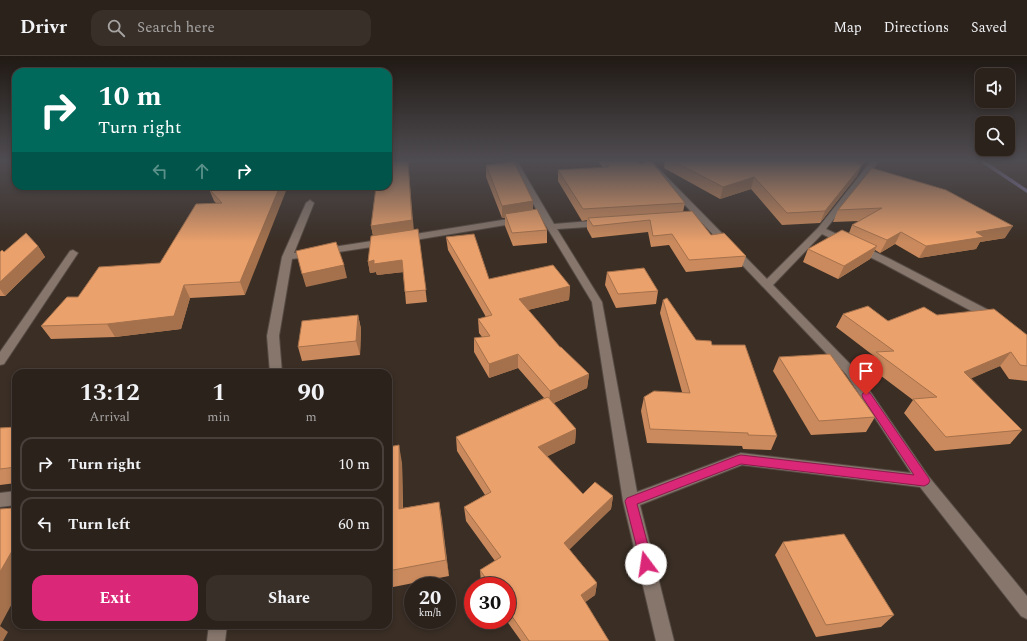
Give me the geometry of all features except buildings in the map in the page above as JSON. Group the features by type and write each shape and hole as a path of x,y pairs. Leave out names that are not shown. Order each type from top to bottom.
{"street":[{"path":"524,188 536,217 551,227 597,302 631,501 665,641"},
{"path":"673,188 850,371 924,481 1027,610"},
{"path":"767,285 821,230 854,188"},
{"path":"276,369 273,336 287,257 310,203"},
{"path":"287,257 536,217"},
{"path":"685,218 700,217"},
{"path":"551,227 616,223"},
{"path":"821,230 886,261 1006,325"},
{"path":"0,361 73,253"},
{"path":"631,501 741,459 924,481"},
{"path":"0,500 12,498"},
{"path":"216,641 218,629"}],"waterway":[{"path":"1023,188 1027,191"}],"route":[{"path":"646,564 631,501 741,459 924,481 866,395"}]}
